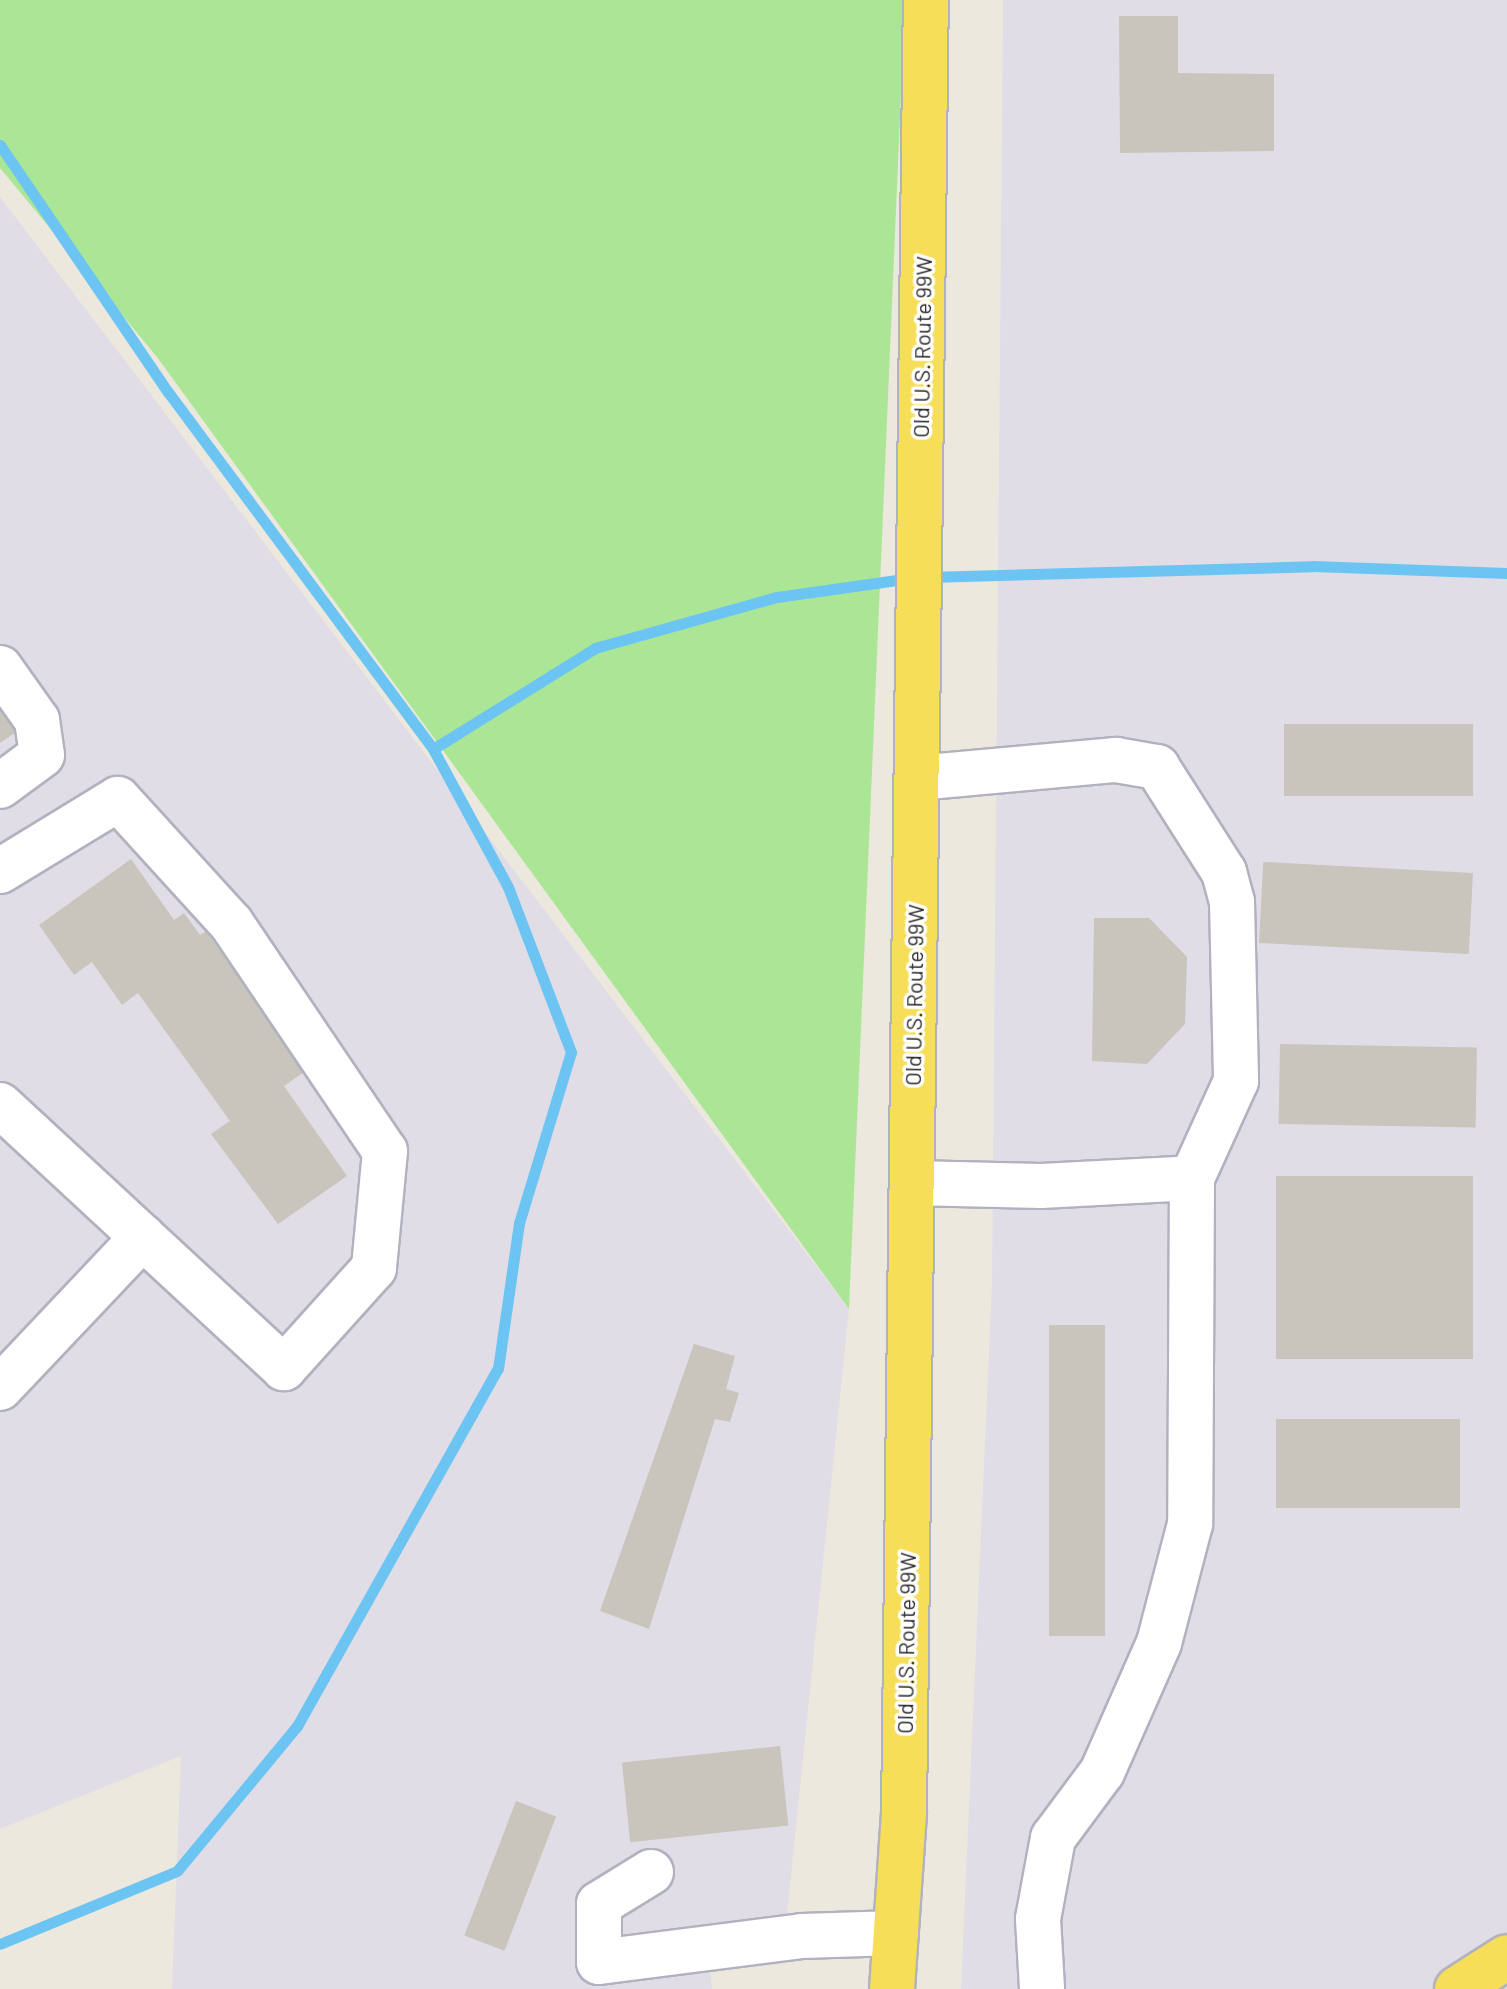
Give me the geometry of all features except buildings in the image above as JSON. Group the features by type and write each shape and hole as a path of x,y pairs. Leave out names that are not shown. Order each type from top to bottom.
{"main road":[{"name":"Old U.S. Route 99W","path":"892,1989 896,1933 912,1183 926,0"},
{"path":"1457,1989 1507,1957"}],"lane":[{"path":"0,668 37,720 42,755 0,786"},
{"path":"917,778 1116,760 1157,767 1180,798 1224,872 1232,902 1236,1081 1192,1178 1190,1524 1159,1643 1102,1772 1053,1838 1038,1919 1042,1989"},
{"path":"0,871 118,799 231,923 385,1151 374,1268 284,1368 0,1105"},
{"path":"912,1183 1041,1186 1192,1178"},
{"path":"0,1388 143,1237"},
{"path":"651,1872 599,1904 599,1962 802,1936 896,1933"}],"shaded area":[{"path":"1003,0 1507,0 1507,1989 961,1989 992,1283"},
{"path":"0,197 849,1309 782,1964 710,1969 712,1989 172,1989 181,1756 0,1829"}],"green space":[{"path":"0,0 905,0 849,1309 157,357 0,168"}],"waterway":[{"path":"0,145 168,392 433,749 508,887 571,1052 519,1223 498,1368 297,1726 177,1871 0,1944"},
{"path":"928,577 1313,566 1507,573"},
{"path":"433,749 595,648 777,597 911,578"}]}
